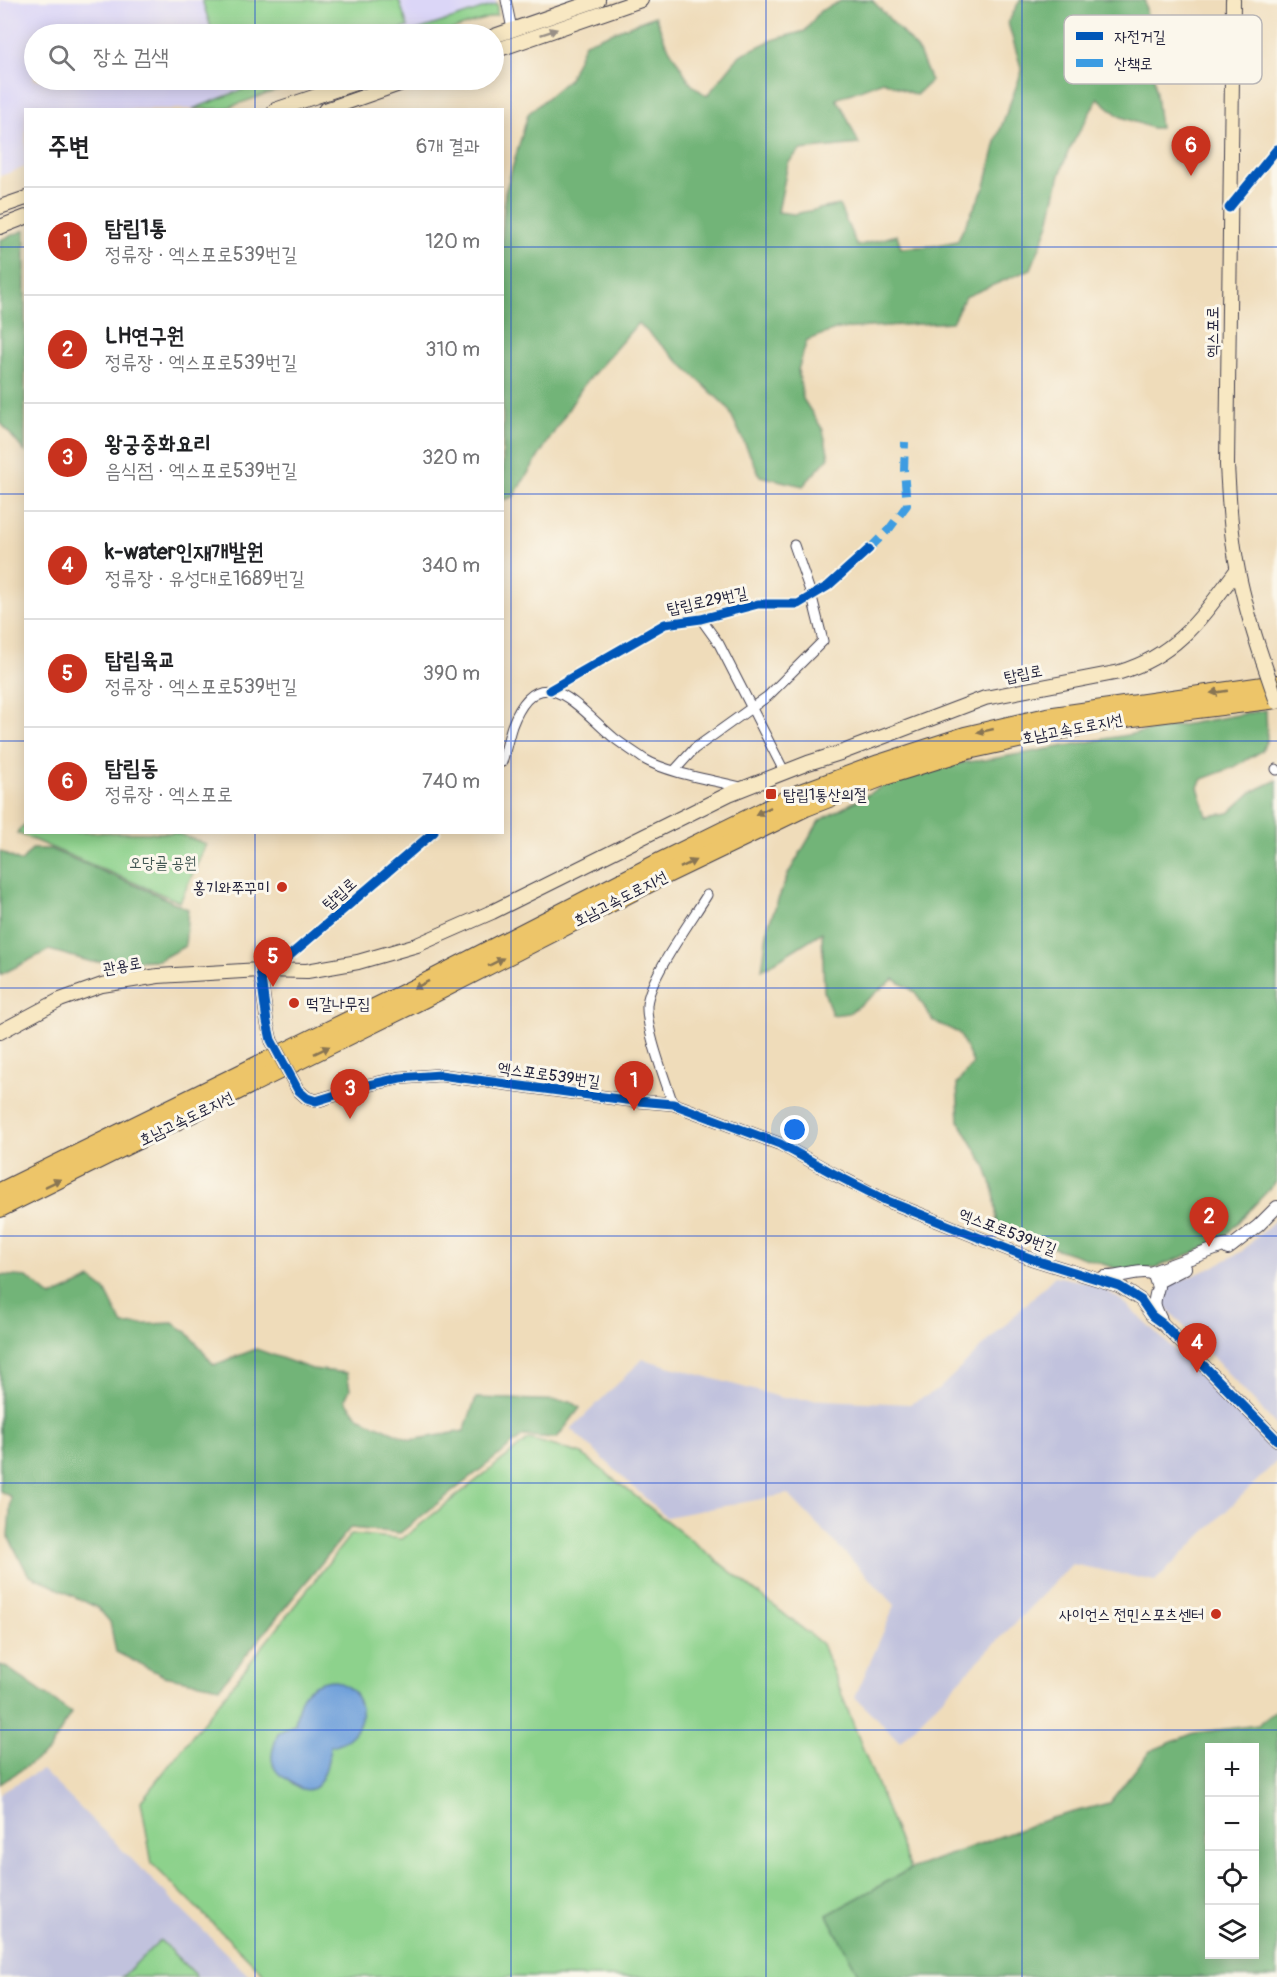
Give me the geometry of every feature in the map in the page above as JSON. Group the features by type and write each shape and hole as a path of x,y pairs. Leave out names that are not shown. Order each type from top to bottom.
{"highway":[{"name":"호남고속도로지선","path":"0,1192 417,987 798,794 879,764 975,734 1047,717 1277,684"},
{"name":"호남고속도로지선","path":"0,1208 423,999 667,874 806,807 885,776 968,750 1133,717 1277,700"}],"main road":[{"path":"504,32 598,0"},
{"path":"504,48 641,0"},
{"name":"엑스포로","path":"1233,0 1233,15"},
{"name":"엑스포로","path":"1231,84 1227,465 1229,508 1238,570 1248,615 1277,700"},
{"path":"281,108 334,90"},
{"path":"331,108 382,90"},
{"path":"0,207 24,199"},
{"path":"0,227 24,218"},
{"name":"탑립로","path":"260,970 307,971 358,962 417,945 492,912 645,835 745,788 985,698 1120,672 1140,666 1177,643 1193,627 1238,570"},
{"name":"관용로","path":"0,1032 60,1000 102,985 158,976 260,970"}],"street":[{"path":"506,0 512,29"},
{"path":"1229,208 1277,150"},
{"path":"675,770 694,749 768,696 823,641 795,545"},
{"name":"탑립로29번길","path":"550,690 665,624 701,619 758,604 798,604 828,586 868,549"},
{"name":"탑립로29번길","path":"701,619 719,644 752,707"},
{"path":"504,755 512,725 527,699 538,691 550,690 582,707 614,738 646,760 745,788"},
{"path":"752,707 785,773"},
{"name":"탑립로","path":"260,970 281,963 432,834"},
{"path":"673,1104 652,1037 647,1005 658,974 707,895"},
{"name":"엑스포로539번길","path":"260,970 267,1022 272,1040 298,1090 307,1098 316,1101 400,1078 440,1076 673,1104 780,1144 885,1200 1032,1259 1092,1276"},
{"path":"1154,1277 1181,1270 1225,1252 1258,1226 1277,1207"},
{"path":"1092,1276 1118,1277 1143,1271 1154,1277 1158,1287 1154,1296 1154,1305 1163,1324"},
{"path":"1130,1292 1129,1283 1134,1274"},
{"path":"1092,1276 1130,1292 1141,1300 1152,1316 1163,1324 1277,1440"},
{"path":"1141,1300 1154,1296"}],"shaded area":[{"path":"0,0 496,0 497,4 436,24 24,24 24,90 241,90 196,108 24,108 24,167 0,176"},
{"path":"1277,1218 1277,1426 1162,1303 1164,1287 1209,1269 1241,1252"},
{"path":"1055,1276 1099,1285 1125,1303 1277,1448 1277,1461 1155,1581 1072,1564 900,1742 855,1697 895,1605 788,1494 666,1517 571,1429 643,1359 782,1398 910,1404 938,1390"},
{"path":"42,1770 250,1977 0,1977 0,1795 4,1790"}],"green space":[{"path":"202,0 399,0 407,24 210,24"},
{"path":"843,0 872,0 918,50 931,81 916,95 883,81 836,99 859,144 800,150 788,163 778,212 794,214 839,205 857,246 897,235 901,248 932,246 957,241 985,186 997,138 1022,71 1008,23 1020,0 1145,0 1147,15 1064,15 1064,84 1155,84 1160,128 1152,128 1119,116 1098,98 1068,152 1059,178 1049,224 1031,269 965,297 952,322 838,329 807,340 798,370 803,399 823,430 829,457 803,486 760,476 728,408 638,323 583,386 513,497 504,500 504,207 505,193 528,114 569,79 585,43 655,16 666,43 691,84 707,96 740,55 772,40 805,31 820,11"},
{"path":"497,4 497,15 470,24 436,24"},
{"path":"241,90 278,90 226,108 196,108"},
{"path":"24,230 24,451 0,422 0,240"},
{"path":"1266,710 1267,739 1262,751 1234,767 1202,779 1198,787 1207,816 1229,813 1252,792 1277,780 1277,1181 1225,1236 1202,1249 1155,1268 1127,1272 1051,1247 997,1222 994,1191 985,1165 959,1121 957,1084 973,1063 959,1033 933,1021 915,992 894,979 849,1013 832,1015 824,991 822,932 762,970 768,926 788,874 819,821 883,786 951,764 992,759"},
{"name":"오당골 공원","path":"24,825 24,834 179,834 206,844 180,902 17,833"},
{"path":"32,849 50,849 188,909 185,946 159,960 92,962 49,950 0,975 0,851 21,862"},
{"path":"0,1275 27,1277 51,1297 91,1279 105,1290 123,1325 173,1323 187,1332 214,1365 256,1349 312,1369 347,1373 350,1389 345,1400 360,1418 411,1440 464,1431 476,1398 571,1401 580,1408 557,1438 523,1436 400,1533 350,1528 220,1687 164,1676 116,1652 110,1622 98,1608 28,1574 8,1536 11,1497 0,1491"},
{"path":"529,1439 582,1454 822,1644 910,1869 827,1915 860,1977 267,1977 152,1864 141,1801 351,1534 402,1539"},
{"path":"0,1665 71,1713 49,1751 0,1784"},
{"path":"1277,1710 1277,1977 860,1977 827,1915 910,1869 1051,1818 1109,1803 1150,1751 1194,1733 1258,1725"},
{"path":"160,1940 197,1977 122,1977"}],"water":[{"path":"332,1680 345,1685 360,1703 359,1725 343,1742 330,1746 324,1775 316,1787 301,1788 276,1770 272,1760 273,1747 278,1733 295,1724 298,1706 304,1693 315,1685"}],"marked path":[{"path":"869,549 890,528 907,505 904,471 905,442"}],"cycle path":[{"path":"1229,208 1277,149"},
{"path":"550,690 665,624 701,619 758,604 798,604 828,586 869,549"},
{"path":"432,834 281,963 260,970 271,1040 298,1090 307,1098 316,1101 400,1078 440,1075 626,1100 673,1104 780,1144 885,1200 1032,1259 1119,1286 1141,1300 1152,1316 1163,1324 1277,1440"}],"place":[{"name":"탑립동","path":"1191,176"},
{"name":"탑립1통산의절","path":"771,794"},
{"name":"홍기와쭈꾸미","path":"282,887"},
{"name":"탑립육교","path":"273,987"},
{"name":"떡갈나무집","path":"294,1003"},
{"name":"탑립1통","path":"634,1111"},
{"name":"왕궁중화요리","path":"350,1119"},
{"name":"LH연구원","path":"1209,1247"},
{"name":"k-water인재개발원","path":"1197,1373"},
{"name":"사이언스 전민스포츠센터","path":"1216,1614"}]}
